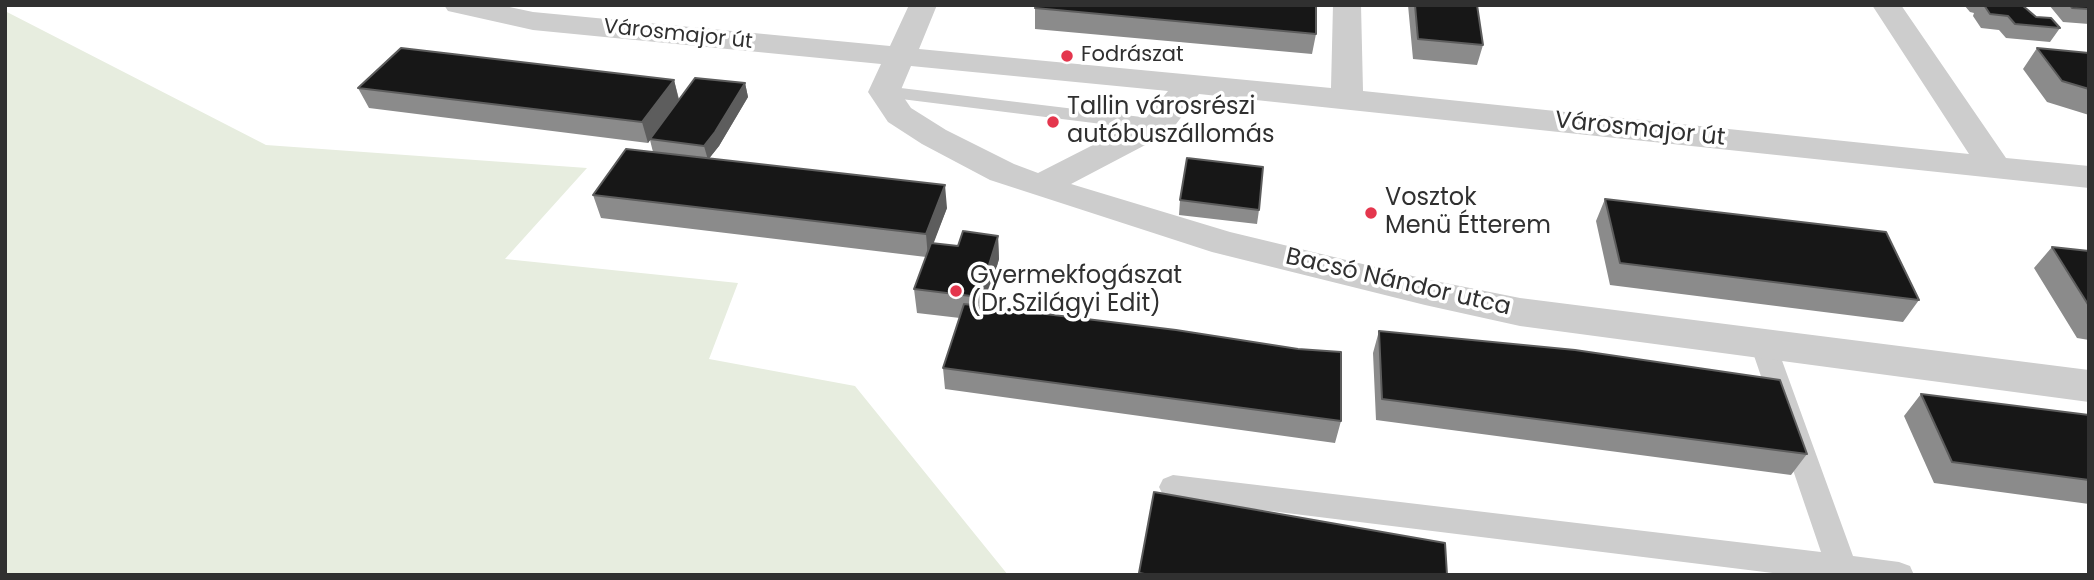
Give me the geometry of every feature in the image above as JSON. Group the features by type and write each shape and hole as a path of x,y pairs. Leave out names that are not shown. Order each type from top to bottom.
{"street":[{"name":"Városmajor út","path":"458,5 534,21 1348,99 2089,177"},
{"path":"923,5 884,92 899,115 934,137 1002,172 1040,186 1158,125 1191,84"},
{"path":"1347,5 1348,99"},
{"path":"1886,5 1995,167"},
{"name":"Bacsó Nándor utca","path":"1040,186 1225,243 1425,292 1520,312 2089,386"}],"lane":[{"path":"884,92 1158,125"},
{"path":"1763,344 1842,568"},
{"path":"1173,487 1899,575"}],"shaded area":[{"path":"5,11 266,145 587,168 505,259 738,283 709,359 855,386 1008,575 5,575"}],"building":[{"path":"1036,5 1316,5 1316,34 1035,8"},
{"path":"1415,5 1477,5 1483,45 1418,39"},
{"path":"1984,5 2022,5 2036,17 2051,18 2060,28 2015,24 2008,16 1990,14"},
{"path":"2070,5 2089,5 2089,9 2072,8"},
{"path":"401,48 674,80 642,122 358,88"},
{"path":"2037,48 2089,53 2089,89 2062,81"},
{"path":"695,78 745,83 704,146 650,139"},
{"path":"626,149 945,185 926,234 593,195"},
{"path":"1187,158 1263,167 1259,210 1180,200"},
{"path":"1605,199 1886,232 1919,300 1620,263"},
{"path":"963,231 998,236 979,297 914,289 931,243 958,246"},
{"path":"2052,247 2089,251 2089,306"},
{"path":"964,304 1176,330 1298,349 1341,352 1341,421 943,368"},
{"path":"1379,331 1575,350 1780,380 1807,454 1382,399"},
{"path":"1921,394 2089,415 2089,480 1952,462"},
{"path":"1154,492 1445,543 1447,575 1139,573"}],"place":[{"name":"Fodrászat","path":"1067,56"},
{"name":"Tallin városrészi autóbuszállomás","path":"1053,122"},
{"name":"Vosztok Menü Étterem","path":"1371,213"},
{"name":"Gyermekfogászat (Dr.Szilágyi Edit)","path":"956,291"}]}
